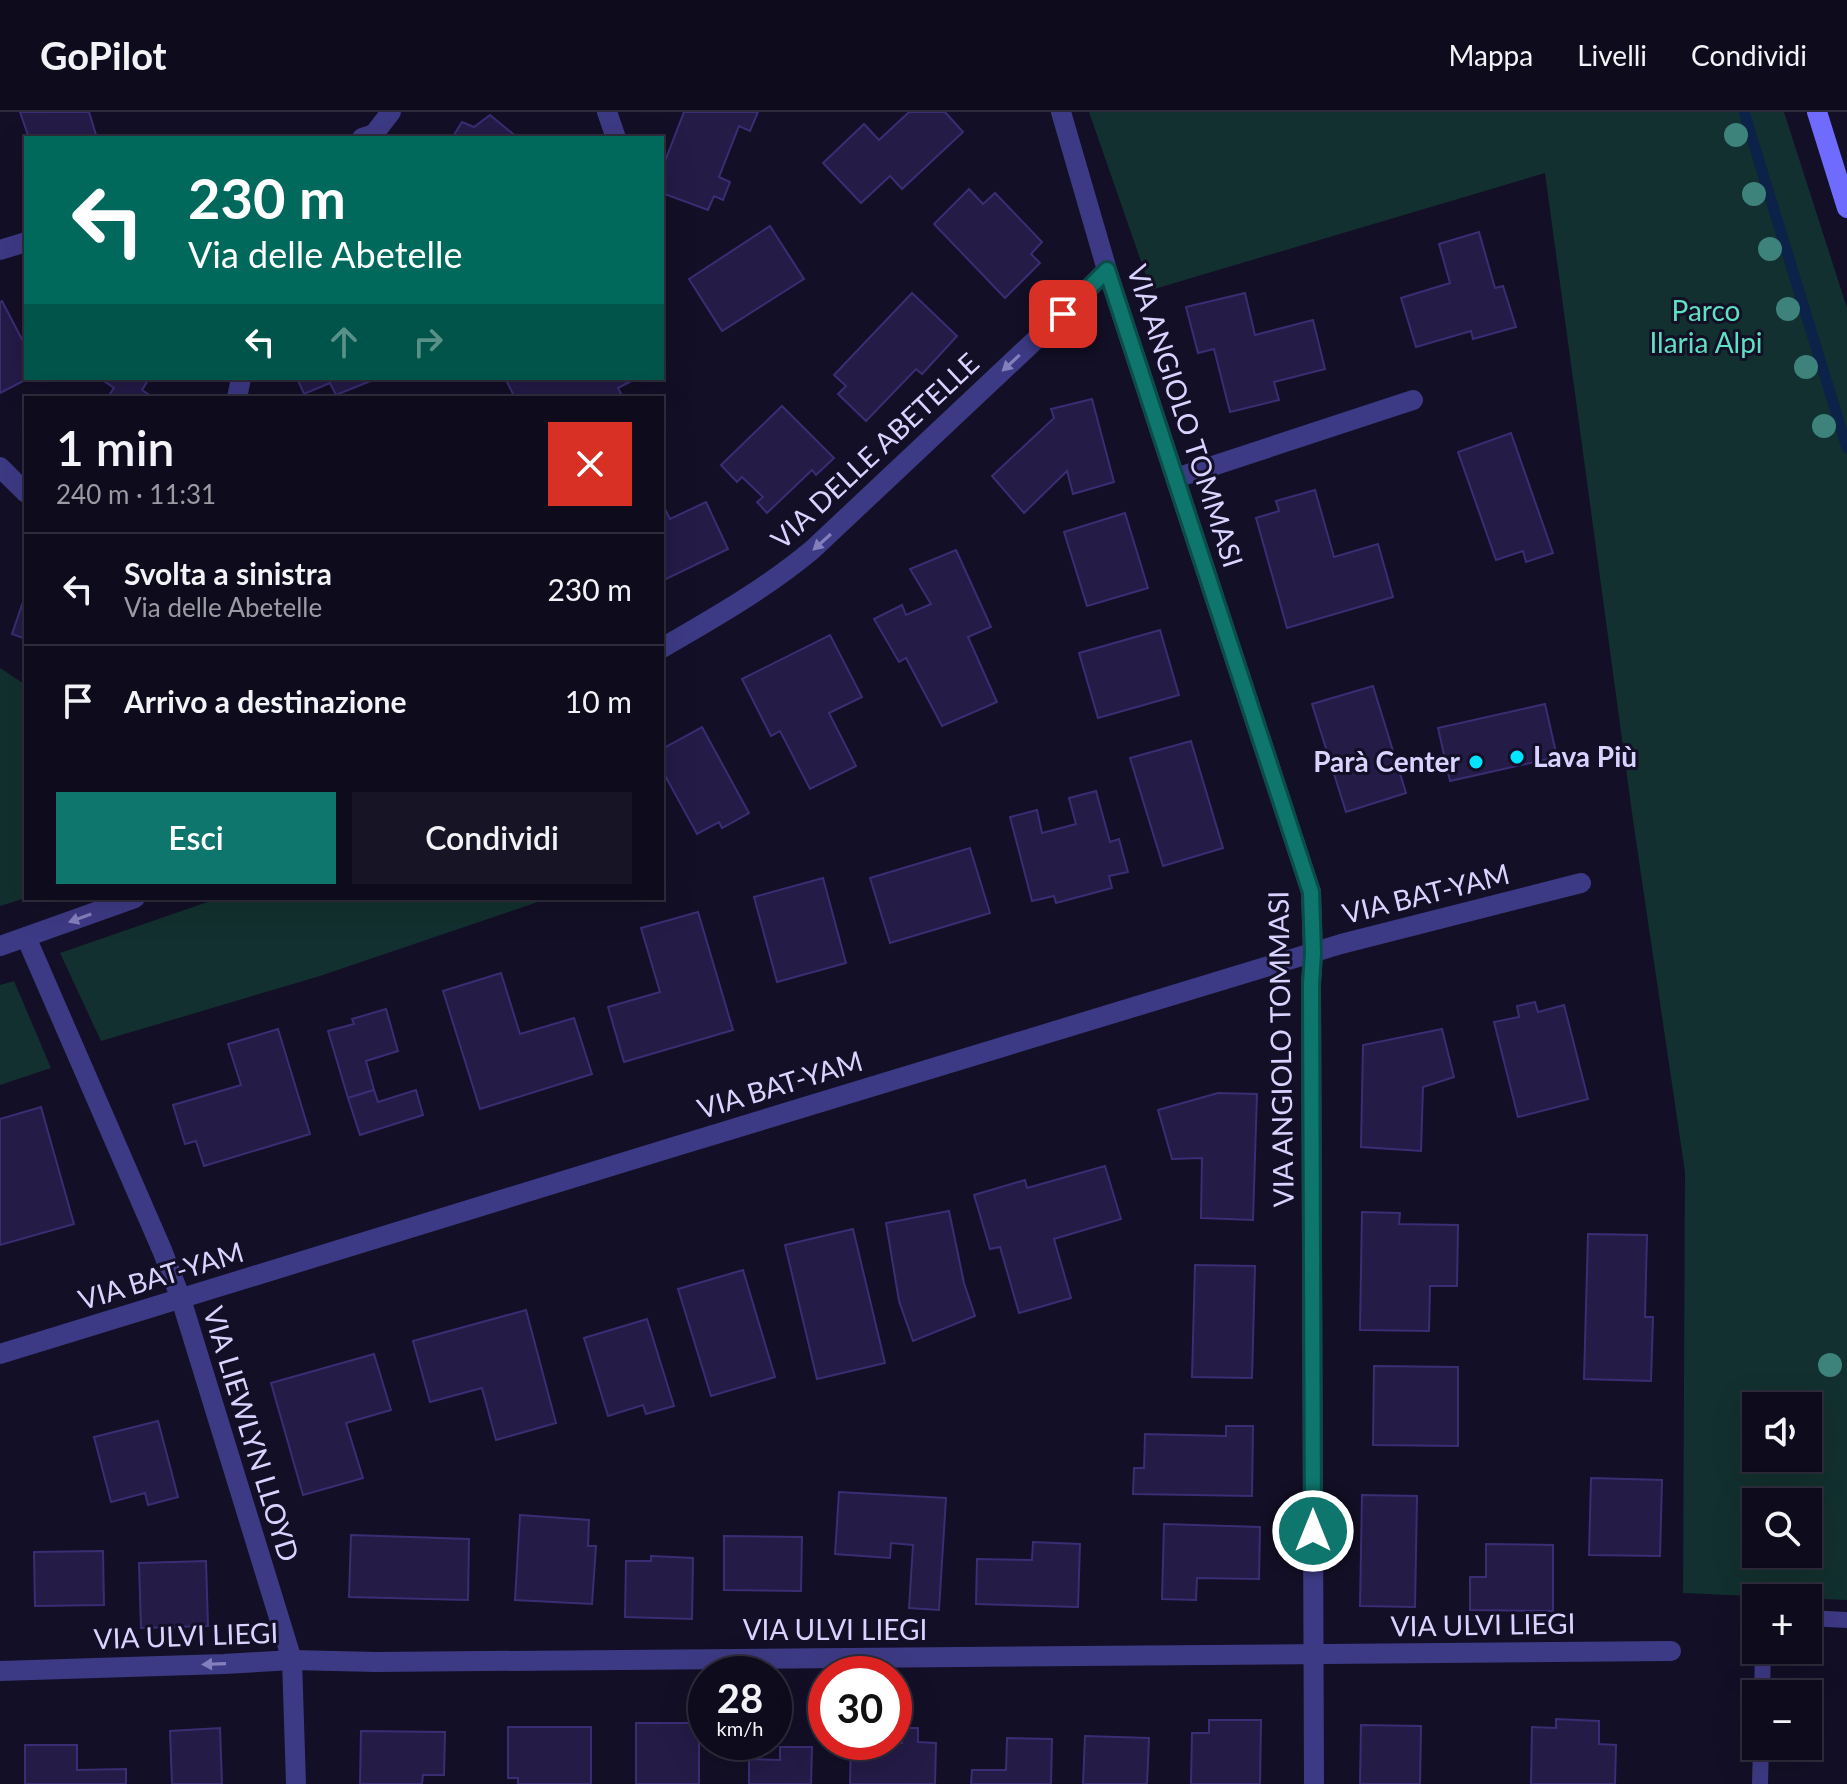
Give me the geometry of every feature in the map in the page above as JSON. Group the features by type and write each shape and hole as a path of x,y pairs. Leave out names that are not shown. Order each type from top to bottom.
{"main road":[{"path":"1817,112 1847,208"}],"street":[{"path":"368,136 374,134 391,112"},
{"path":"607,112 615,136"},
{"name":"VIA ANGIOLO TOMMASI","path":"1061,112 1107,270 1311,892 1314,1784"},
{"path":"0,250 24,243"},
{"name":"VIA DELLE ABETELLE","path":"664,647 741,602 812,550 1107,270"},
{"path":"1176,478 1413,400"},
{"path":"0,467 24,491"},
{"name":"VIA BAT-YAM","path":"0,1354 1355,940 1581,883"},
{"path":"0,946 129,900"},
{"name":"VIA LIEWLYN LLOYD","path":"26,937 181,1299 292,1660 296,1784"},
{"name":"VIA ULVI LIEGI","path":"0,1671 292,1660 376,1662 1671,1651"}],"lane":[{"path":"1822,1619 1847,1620"},
{"path":"1760,1784 1761,1760"}],"green space":[{"name":"Parco Ilaria Alpi","path":"1089,112 1784,112 1847,308 1847,1600 1822,1599 1822,1584 1742,1584 1742,1596 1683,1593 1685,1172 1633,820 1545,173 1151,290"},
{"path":"0,668 24,684 24,899 0,906"},
{"path":"213,900 538,902 320,976 101,1041 60,953"},
{"path":"14,981 51,1068 0,1085 0,985"}],"building":[{"path":"20,112 89,112 96,136 28,136"},
{"path":"684,112 758,112 750,131 739,126 719,177 730,182 723,200 714,196 708,210 664,194 664,164"},
{"path":"909,112 945,112 963,132 902,189 890,176 861,203 823,163 864,124 879,140"},
{"path":"490,115 516,136 453,136 462,122 474,127"},
{"path":"969,189 983,204 995,193 1042,242 1031,254 1040,263 1005,298 934,224"},
{"path":"770,226 804,279 722,331 689,279"},
{"path":"1479,232 1495,288 1503,286 1516,327 1473,339 1471,331 1416,347 1401,298 1450,283 1439,244"},
{"path":"912,293 957,336 922,374 916,369 866,421 838,394 846,386 834,375"},
{"path":"1245,293 1255,335 1313,320 1325,369 1274,382 1279,400 1230,412 1214,349 1198,353 1186,307"},
{"path":"0,302 24,343 25,380 0,393"},
{"path":"144,380 147,382 142,390 151,396 108,396 114,388 104,381"},
{"path":"298,380 373,380 336,395 330,383 304,394"},
{"path":"633,380 618,388 622,396 514,396 507,382"},
{"path":"1092,399 1114,482 1073,494 1067,471 1024,513 992,476 1054,418 1051,409"},
{"path":"782,406 834,458 816,475 812,470 767,513 757,502 763,497 742,477 737,482 721,465"},
{"path":"1511,433 1553,553 1526,562 1523,551 1496,560 1458,452"},
{"path":"1315,490 1334,557 1378,544 1393,597 1287,628 1256,518 1279,511 1276,501"},
{"path":"706,502 728,549 664,580 664,507 670,519"},
{"path":"1125,513 1148,588 1087,606 1064,532"},
{"path":"956,550 991,627 968,637 997,702 942,726 906,658 899,662 874,619 902,605 906,615 931,604 910,569"},
{"path":"24,599 24,638 12,634"},
{"path":"1160,630 1179,695 1098,718 1079,653"},
{"path":"830,635 862,697 829,713 856,766 810,789 780,731 771,736 742,679"},
{"path":"1373,686 1406,793 1346,812 1312,704"},
{"path":"1545,704 1557,757 1450,781 1438,728"},
{"path":"702,727 749,813 722,828 719,822 697,834 664,774 664,748"},
{"path":"1191,741 1223,848 1163,866 1130,758"},
{"path":"1096,791 1110,842 1119,839 1128,872 1109,876 1112,888 1056,903 1054,896 1032,901 1010,817 1037,810 1042,833 1076,824 1069,798"},
{"path":"970,848 990,913 890,943 870,878"},
{"path":"823,878 846,963 777,982 754,897"},
{"path":"698,912 733,1030 624,1062 608,1007 660,992 641,928"},
{"path":"501,973 520,1034 574,1018 592,1074 480,1109 443,991"},
{"path":"1535,1002 1538,1012 1564,1005 1588,1099 1518,1117 1494,1022 1519,1017 1517,1006"},
{"path":"386,1009 398,1051 366,1061 374,1090 348,1098 328,1031 354,1024 352,1019"},
{"path":"278,1029 310,1134 204,1166 196,1141 185,1144 173,1105 241,1085 228,1044"},
{"path":"1442,1029 1454,1077 1423,1087 1421,1151 1361,1147 1363,1045"},
{"path":"374,1090 378,1102 416,1090 423,1115 360,1135 348,1098"},
{"path":"1218,1093 1257,1094 1253,1220 1201,1218 1202,1158 1172,1159 1158,1110"},
{"path":"41,1107 74,1224 0,1245 0,1119"},
{"path":"1105,1166 1121,1219 1054,1239 1071,1298 1019,1313 1000,1247 990,1249 974,1195 1025,1180 1027,1188"},
{"path":"949,1211 964,1283 975,1316 913,1341 899,1301 886,1223"},
{"path":"1362,1212 1400,1213 1399,1224 1458,1225 1457,1286 1430,1286 1429,1331 1360,1330"},
{"path":"853,1229 885,1363 817,1379 785,1245"},
{"path":"1588,1234 1647,1235 1645,1317 1653,1317 1651,1381 1584,1379"},
{"path":"1195,1265 1255,1266 1252,1378 1192,1377"},
{"path":"743,1270 775,1377 711,1396 678,1289"},
{"path":"526,1310 556,1423 496,1440 482,1388 430,1402 413,1341"},
{"path":"647,1319 674,1406 646,1414 643,1405 608,1416 584,1338"},
{"path":"374,1354 391,1410 346,1423 363,1478 303,1495 271,1383"},
{"path":"1374,1366 1458,1367 1458,1446 1373,1445"},
{"path":"158,1421 178,1497 148,1505 145,1493 111,1502 94,1437"},
{"path":"1226,1426 1253,1426 1252,1496 1133,1494 1134,1468 1144,1468 1145,1434 1226,1436"},
{"path":"1591,1478 1662,1480 1660,1556 1589,1555"},
{"path":"839,1492 946,1498 939,1610 909,1608 913,1545 891,1543 890,1558 835,1554"},
{"path":"1362,1495 1417,1496 1415,1607 1360,1606"},
{"path":"520,1515 589,1520 588,1546 596,1546 592,1604 515,1600"},
{"path":"1164,1524 1260,1527 1259,1579 1197,1578 1196,1600 1162,1599"},
{"path":"351,1535 469,1539 468,1600 349,1597"},
{"path":"724,1536 802,1537 801,1591 724,1590"},
{"path":"1033,1542 1080,1544 1078,1607 976,1604 977,1559 1032,1560"},
{"path":"1486,1544 1553,1545 1553,1611 1470,1610 1470,1577 1486,1577"},
{"path":"103,1551 104,1605 35,1606 34,1552"},
{"path":"651,1556 693,1558 692,1619 625,1617 626,1561 651,1561"},
{"path":"206,1561 208,1626 141,1628 139,1563"},
{"path":"1556,1719 1599,1721 1599,1744 1616,1745 1615,1784 1531,1784 1532,1727 1556,1728"},
{"path":"1209,1720 1261,1720 1260,1784 1191,1784 1192,1733 1209,1733"},
{"path":"636,1723 688,1723 688,1760 699,1760 699,1784 636,1784"},
{"path":"1361,1725 1421,1726 1420,1784 1360,1784"},
{"path":"508,1727 591,1727 591,1784 518,1784 518,1778 508,1778"},
{"path":"220,1728 222,1784 172,1784 170,1731"},
{"path":"912,1728 918,1728 918,1742 936,1743 935,1784 850,1784 851,1760 912,1760"},
{"path":"361,1731 445,1732 444,1775 423,1775 422,1784 360,1784"},
{"path":"1085,1736 1149,1738 1147,1784 1083,1784"},
{"path":"1007,1738 1052,1739 1051,1784 971,1784 972,1770 1006,1770"},
{"path":"25,1745 77,1745 77,1770 126,1769 126,1784 25,1784"},
{"path":"792,1747 808,1747 808,1760 812,1760 811,1784 749,1784 749,1760 792,1760"}],"waterway":[{"path":"1744,112 1847,448"}],"place":[{"name":"Lava Più","path":"1517,757"},
{"name":"Parà Center","path":"1476,762"}],"route":[{"path":"1063,314 1107,270 1311,892 1313,1531"}]}
